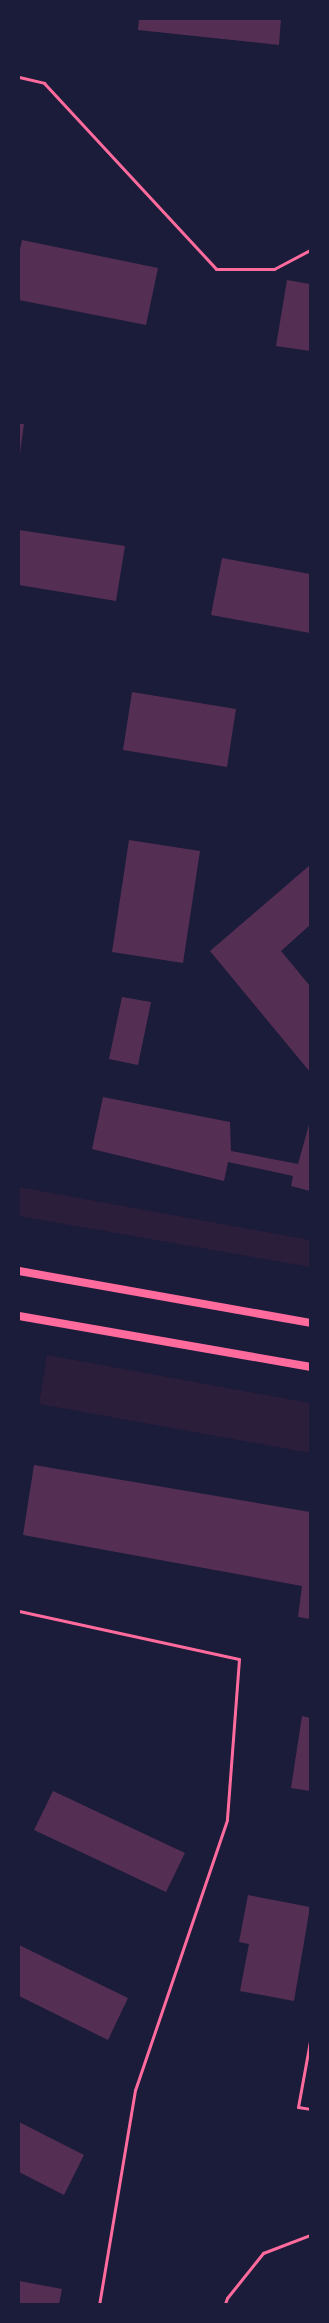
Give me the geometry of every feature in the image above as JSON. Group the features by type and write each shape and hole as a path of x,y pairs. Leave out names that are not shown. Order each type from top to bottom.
{"main road":[{"path":"19,1271 310,1323"},
{"path":"19,1316 310,1366"}],"lane":[{"path":"19,77 44,83 216,269 274,269 310,250"},
{"path":"19,1610 239,1659 227,1820 135,2090 99,2304"},
{"path":"310,2041 298,2107 310,2109"},
{"path":"225,2304 227,2298 263,2253 310,2235"}],"shaded area":[{"path":"19,1187 310,1240 310,1267 19,1216"},
{"path":"47,1355 310,1403 310,1453 39,1404"}],"building":[{"path":"139,19 281,19 279,45 138,30"},
{"path":"22,240 158,268 146,325 19,300 19,254"},
{"path":"287,280 310,284 310,351 276,346"},
{"path":"19,424 24,424 20,453 19,453"},
{"path":"19,530 125,546 116,601 19,585"},
{"path":"222,558 310,574 310,633 211,615"},
{"path":"132,692 236,709 227,767 123,750"},
{"path":"129,840 200,851 183,963 112,952"},
{"path":"310,865 310,925 281,951 310,986 310,1072 210,951"},
{"path":"122,997 151,1002 138,1065 109,1059"},
{"path":"103,1097 230,1122 231,1151 298,1164 310,1121 310,1191 291,1186 293,1176 228,1162 224,1181 92,1149"},
{"path":"34,1465 310,1512 310,1619 298,1617 302,1586 23,1535"},
{"path":"302,1716 310,1718 310,1791 291,1788"},
{"path":"53,1791 185,1853 166,1892 34,1830"},
{"path":"248,1895 310,1907 294,2001 240,1991 249,1944 239,1942"},
{"path":"19,1945 128,1998 108,2040 19,1996"},
{"path":"19,2122 84,2155 64,2195 19,2172"},
{"path":"19,2281 62,2289 59,2304 19,2304"}]}
